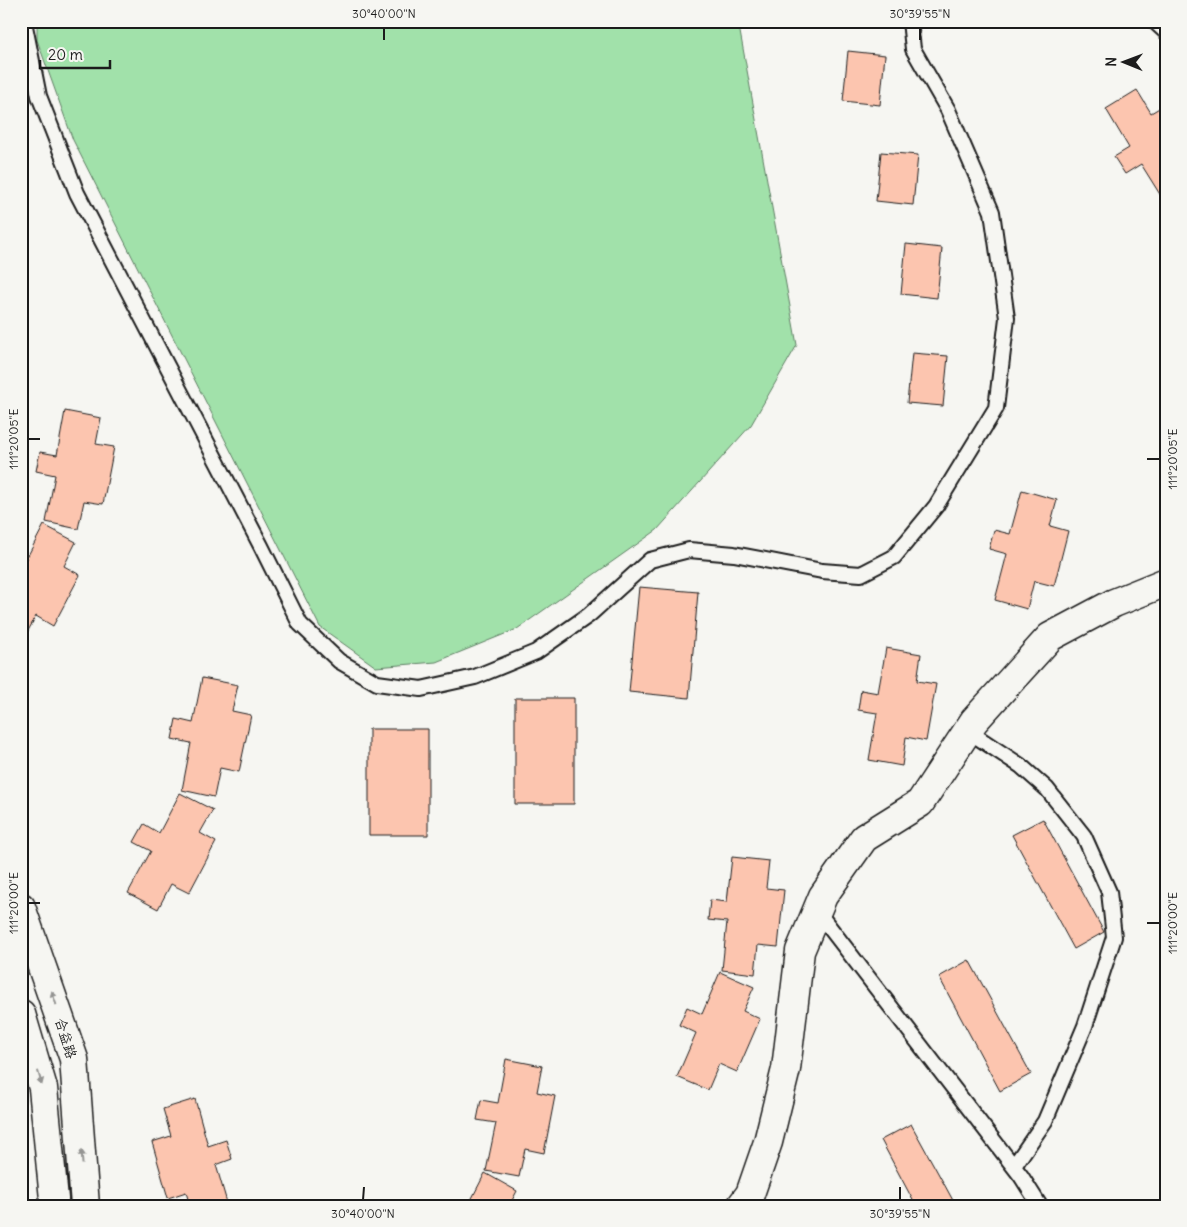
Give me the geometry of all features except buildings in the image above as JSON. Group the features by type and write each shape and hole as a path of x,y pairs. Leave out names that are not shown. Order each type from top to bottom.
{"street":[{"path":"741,1206 750,1194 768,1142 786,1069 800,951 823,896 864,838 920,803 974,721 1050,637 1114,603 1166,582"},
{"name":"合益路","path":"21,907 74,1059 85,1206"},
{"path":"21,1014 43,1088 54,1199 53,1206"}],"lane":[{"path":"24,21 39,96 77,193 300,624 339,661 377,684 421,689 475,677 536,652 589,615 650,560 689,550 734,554 822,571 861,574 894,557 936,506 996,408 1006,318 992,212 948,110 913,49 910,21"},
{"path":"1154,21 1166,32"},
{"path":"968,731 1021,766 1047,789 1084,836 1109,892 1114,937 1085,1026 1045,1121 1014,1166"},
{"path":"816,910 1014,1166 1040,1206"}],"green space":[{"path":"37,21 738,21 797,345 751,425 657,530 517,629 436,662 376,667 320,627 73,140 37,40"}]}
